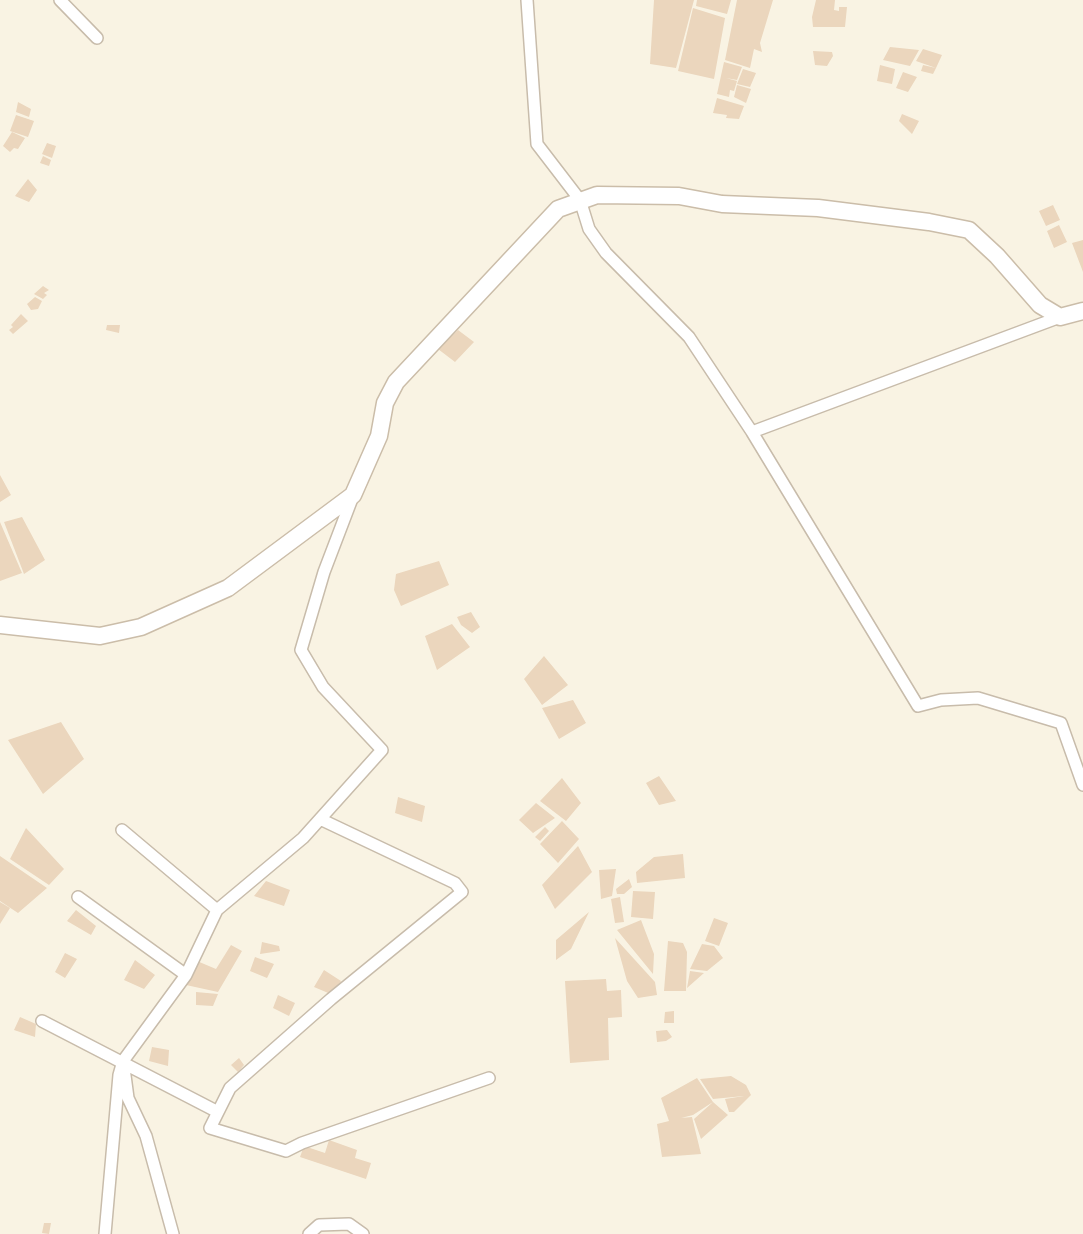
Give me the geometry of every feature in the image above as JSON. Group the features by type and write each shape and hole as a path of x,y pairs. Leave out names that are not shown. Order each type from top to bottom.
{"street":[{"path":"60,0 97,38"},
{"path":"527,0 537,144 580,200 589,229 606,254 690,338 752,432 918,706 941,700 978,698 1061,723 1083,785"},
{"path":"105,1234 119,1075 123,1061 186,975 217,910 303,838 382,750 323,687 301,650 324,572 353,495 379,436 385,403 396,382 558,209 597,195 679,196 722,204 818,208 929,222 969,230 997,256 1040,305 1060,317"},
{"path":"752,432 1060,317 1083,311"},
{"path":"0,625 100,636 141,627 228,588 353,495"},
{"path":"320,819 455,883 462,892 338,993 230,1088 210,1128 286,1151 302,1142 489,1078"},
{"path":"122,830 217,910"},
{"path":"78,897 186,975"},
{"path":"42,1021 123,1061 218,1112"},
{"path":"123,1061 128,1098 146,1136 173,1234"},
{"path":"309,1234 319,1225 349,1224 363,1234"}],"building":[{"path":"654,0 694,0 676,68 650,64"},
{"path":"697,0 731,0 727,14 696,6"},
{"path":"737,0 773,0 760,43 762,52 754,49 750,68 725,60"},
{"path":"816,0 835,0 834,10 839,11 839,7 847,7 845,27 813,27 812,17"},
{"path":"693,8 725,18 714,79 678,71"},
{"path":"890,47 919,50 910,66 883,60"},
{"path":"923,49 942,55 936,68 916,61"},
{"path":"813,51 832,52 833,56 827,66 815,65"},
{"path":"724,62 742,67 737,80 726,78 737,81 734,91 730,90 729,97 717,94"},
{"path":"880,65 895,69 892,84 877,81"},
{"path":"923,65 936,68 933,74 921,71"},
{"path":"743,69 756,73 750,87 737,84"},
{"path":"903,72 917,77 908,92 896,88"},
{"path":"737,85 751,89 746,103 734,97"},
{"path":"717,98 744,106 739,119 726,118 727,115 713,113"},
{"path":"18,102 31,109 29,117 16,112"},
{"path":"902,114 919,121 912,134 899,121"},
{"path":"16,115 34,121 28,137 10,131"},
{"path":"12,132 25,138 18,149 14,148 10,152 3,146"},
{"path":"47,143 56,146 52,158 42,154"},
{"path":"43,156 51,160 49,166 40,163"},
{"path":"28,179 37,190 29,202 15,196"},
{"path":"1053,205 1060,220 1046,226 1039,211"},
{"path":"1059,225 1067,242 1054,248 1047,231"},
{"path":"1083,240 1083,272 1072,243"},
{"path":"43,286 49,290 44,293 47,295 43,299 34,294"},
{"path":"35,297 42,301 38,309 31,310 27,304"},
{"path":"21,314 28,321 13,334 9,330 13,327 11,325"},
{"path":"107,325 120,325 119,333 106,330"},
{"path":"458,330 474,342 455,362 438,349"},
{"path":"0,475 11,495 0,502"},
{"path":"22,517 45,560 24,574 4,522"},
{"path":"0,522 22,573 0,581"},
{"path":"439,561 449,585 401,606 394,590 396,574"},
{"path":"471,612 480,627 472,633 461,625 457,617"},
{"path":"452,624 470,647 437,670 425,636"},
{"path":"544,656 568,685 542,705 524,679"},
{"path":"573,700 586,723 559,739 542,708"},
{"path":"61,722 84,759 43,794 8,740"},
{"path":"659,776 676,801 659,805 646,783"},
{"path":"562,778 581,803 566,821 540,801"},
{"path":"398,797 425,806 422,822 395,813"},
{"path":"536,803 555,818 533,833 519,820"},
{"path":"562,821 579,839 558,863 540,844"},
{"path":"545,827 549,831 540,841 535,837"},
{"path":"26,828 64,869 49,885 10,859"},
{"path":"578,846 592,872 555,909 542,885"},
{"path":"683,854 685,878 637,883 636,872 654,857"},
{"path":"0,856 47,888 18,913 0,901"},
{"path":"616,869 612,896 601,899 599,870"},
{"path":"629,879 632,887 624,894 617,894 616,889"},
{"path":"266,881 290,890 284,906 254,896"},
{"path":"633,891 655,892 653,919 631,917"},
{"path":"620,897 624,922 615,923 611,899"},
{"path":"0,902 10,908 0,924"},
{"path":"76,910 96,926 91,935 67,921"},
{"path":"589,912 571,949 556,960 556,940"},
{"path":"714,918 728,923 719,946 705,941"},
{"path":"641,920 654,954 653,974 617,930"},
{"path":"615,938 655,982 657,995 638,998 627,981"},
{"path":"668,941 683,943 687,952 686,991 664,991"},
{"path":"262,942 279,946 280,951 260,954"},
{"path":"702,944 714,946 723,958 707,971 690,969"},
{"path":"231,945 242,951 218,992 186,985 197,961 216,969"},
{"path":"65,953 77,959 65,978 55,972"},
{"path":"255,957 274,964 267,978 250,971"},
{"path":"135,960 155,975 144,989 124,980"},
{"path":"324,970 341,981 333,995 314,987"},
{"path":"690,971 704,973 687,988"},
{"path":"606,979 607,991 621,990 622,1017 608,1018 609,1060 570,1063 565,981"},
{"path":"196,992 218,994 213,1006 196,1005"},
{"path":"278,995 295,1003 289,1016 273,1008"},
{"path":"674,1011 674,1023 664,1023 665,1012"},
{"path":"20,1017 36,1024 35,1037 14,1030"},
{"path":"667,1030 672,1037 666,1041 657,1042 656,1031"},
{"path":"152,1047 169,1050 168,1066 149,1061"},
{"path":"239,1058 244,1065 238,1072 231,1065"},
{"path":"731,1076 746,1085 751,1095 734,1112 729,1112 725,1099 744,1096 713,1099 700,1079"},
{"path":"697,1078 713,1102 693,1115 681,1118 692,1117 701,1154 662,1157 657,1124 669,1121 661,1098"},
{"path":"713,1102 728,1115 701,1139 694,1119"},
{"path":"329,1140 357,1150 355,1158 371,1163 366,1179 300,1157 304,1146 325,1153"},
{"path":"44,1223 51,1223 49,1234 42,1233"}]}
